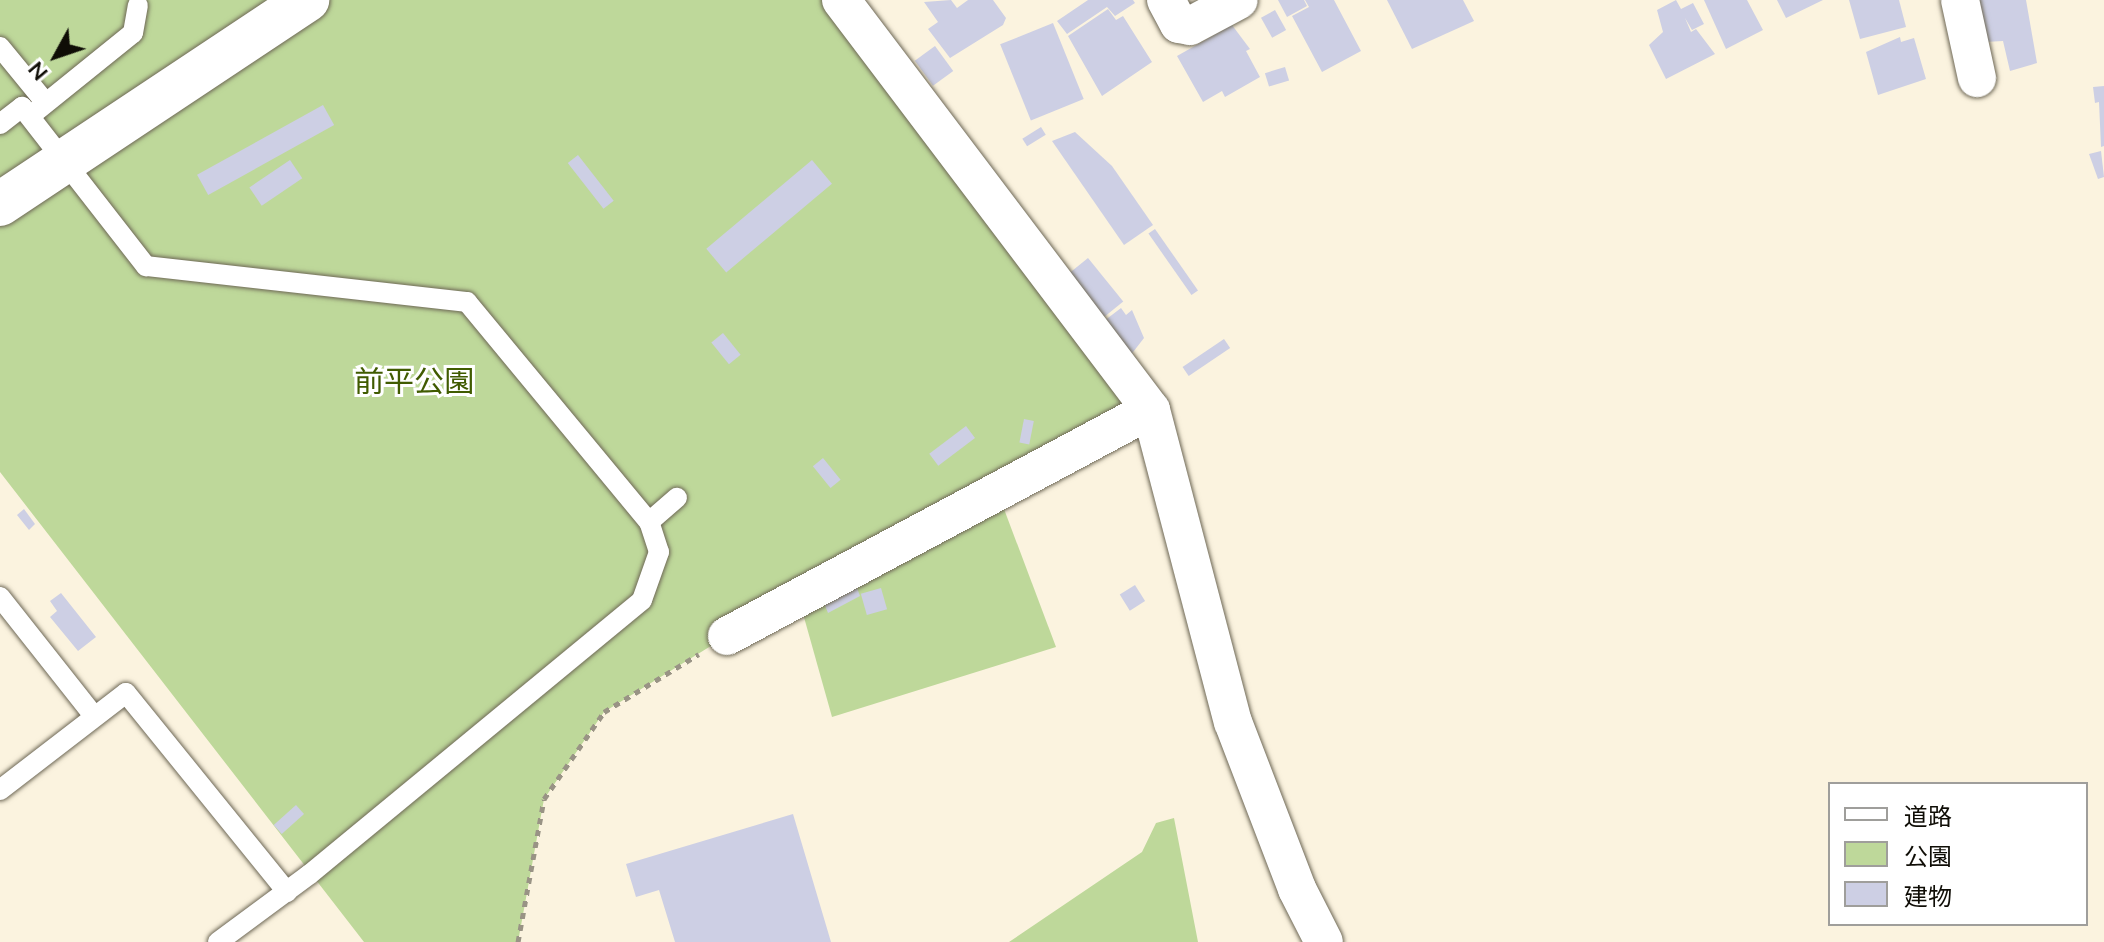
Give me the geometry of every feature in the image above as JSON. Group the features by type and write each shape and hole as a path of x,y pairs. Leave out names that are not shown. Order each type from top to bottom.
{"street":[{"path":"0,204 307,0"},
{"path":"841,0 1151,410 1233,722 1297,889 1324,942"},
{"path":"1166,0 1179,24 1190,26 1239,0"},
{"path":"1960,0 1977,78"},
{"path":"727,636 1151,410"}],"lane":[{"path":"0,124 22,107 38,109 133,33 138,5"},
{"path":"0,47 38,109 62,162 146,266 467,302 649,522 659,552 642,600 287,892 218,942"},
{"path":"649,522 677,498"},
{"path":"0,597 94,716"},
{"path":"0,790 126,693 287,892"}],"path":[{"path":"518,942 544,799 604,712 727,636"}],"green space":[{"name":"前平公園","path":"0,0 826,0 1151,410 727,636 604,712 544,799 518,942 364,942 0,472"},
{"path":"1004,509 1056,647 832,717 800,603"},
{"path":"1174,818 1198,942 1009,942 1142,852 1156,823"}],"building":[{"path":"951,0 957,8 968,0 993,0 1006,18 1003,25 950,58 928,29 938,22 924,2"},
{"path":"1088,0 1133,0 1135,3 1115,16 1107,7 1067,34 1057,21"},
{"path":"1278,0 1304,0 1307,6 1287,17"},
{"path":"1305,0 1334,0 1361,51 1322,72 1292,16 1309,7"},
{"path":"1387,0 1463,0 1474,21 1412,49"},
{"path":"1676,0 1681,9 1693,3 1704,24 1692,30 1685,18 1691,32 1696,29 1715,54 1666,79 1649,45 1663,32 1657,10"},
{"path":"1704,0 1747,0 1763,30 1726,49"},
{"path":"1777,0 1823,0 1786,18"},
{"path":"1849,0 1899,0 1906,27 1860,39"},
{"path":"1969,0 2026,0 2037,63 2010,71 2003,41 1985,42"},
{"path":"1108,9 1116,20 1123,16 1152,62 1102,96 1068,36"},
{"path":"1275,10 1286,30 1272,38 1261,18"},
{"path":"1053,23 1084,99 1031,120 1000,44"},
{"path":"1232,25 1250,49 1246,51 1260,77 1225,97 1222,91 1203,102 1177,56"},
{"path":"1900,37 1901,42 1914,38 1926,79 1878,95 1866,52"},
{"path":"935,46 953,71 933,86 915,61"},
{"path":"1285,67 1289,80 1269,87 1265,73"},
{"path":"2104,86 2104,146 2101,147 2099,102 2095,103 2093,87"},
{"path":"323,105 334,125 208,195 197,175"},
{"path":"1041,127 1046,135 1027,146 1022,139"},
{"path":"1075,132 1112,166 1153,225 1124,245 1052,141"},
{"path":"2101,151 2104,177 2098,179 2089,154"},
{"path":"578,155 614,201 603,209 568,163"},
{"path":"290,160 302,178 262,206 249,187"},
{"path":"812,160 832,184 726,272 706,249"},
{"path":"1155,229 1198,290 1191,295 1148,234"},
{"path":"1088,258 1123,302 1104,317 1069,274"},
{"path":"1121,308 1126,315 1132,310 1144,338 1130,356 1104,321"},
{"path":"723,333 741,355 729,364 711,342"},
{"path":"1224,339 1230,348 1189,376 1183,367"},
{"path":"1024,419 1034,421 1029,444 1019,443"},
{"path":"966,426 975,438 938,466 929,454"},
{"path":"823,458 841,480 831,488 813,466"},
{"path":"24,509 35,524 29,530 17,515"},
{"path":"1135,585 1145,601 1130,611 1120,595"},
{"path":"857,588 860,596 828,613 824,603"},
{"path":"881,588 887,609 867,615 861,594"},
{"path":"61,593 96,637 78,651 50,617 57,611 50,601"},
{"path":"296,805 304,814 282,834 274,825"},
{"path":"793,814 831,942 675,942 659,890 636,897 626,864"}]}
